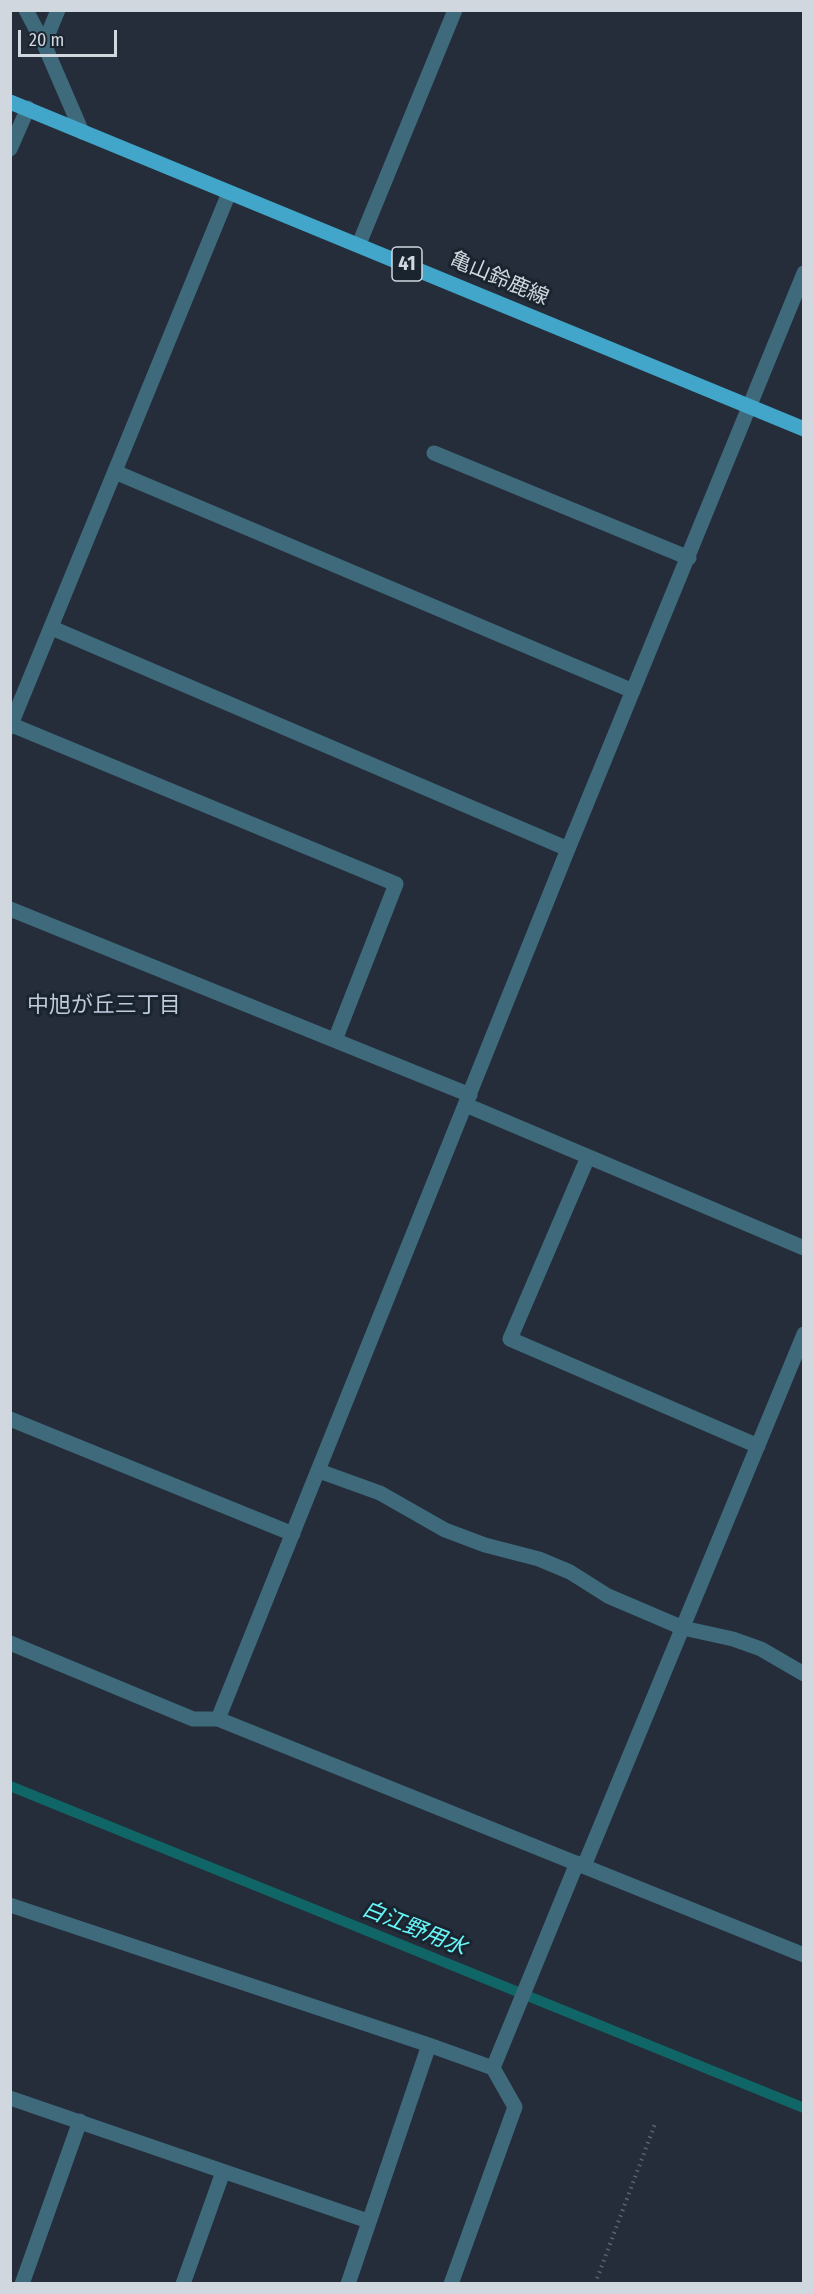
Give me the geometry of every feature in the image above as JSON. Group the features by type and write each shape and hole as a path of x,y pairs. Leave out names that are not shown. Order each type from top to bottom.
{"main road":[{"name":"亀山鈴鹿線","path":"10,102 804,429"}],"street":[{"path":"26,10 44,44 82,132"},
{"path":"44,44 58,10"},
{"path":"359,244 455,10"},
{"path":"10,149 28,108"},
{"path":"229,193 11,726 396,884 335,1040"},
{"path":"218,1719 568,849 804,273"},
{"path":"434,453 689,558"},
{"path":"115,472 633,691"},
{"path":"52,628 568,849"},
{"path":"10,909 335,1040 588,1157 804,1248"},
{"path":"588,1157 510,1339 758,1446"},
{"path":"493,2068 528,1979 683,1628 804,1334"},
{"path":"10,1419 293,1534"},
{"path":"319,1471 380,1493 444,1530 485,1545 539,1559 570,1572 608,1596 683,1628 733,1639 761,1649 804,1674"},
{"path":"10,1643 193,1719 218,1719 804,1955"},
{"path":"10,1905 493,2068 515,2107 451,2283"},
{"path":"348,2283 429,2045"},
{"path":"10,2098 368,2221"},
{"path":"22,2283 80,2121"},
{"path":"183,2283 223,2172"}],"path":[{"path":"595,2283 655,2124"}],"waterway":[{"name":"白江野用水","path":"10,1786 804,2108"}],"district":[{"name":"中旭が丘三丁目","path":"104,1006"}]}
